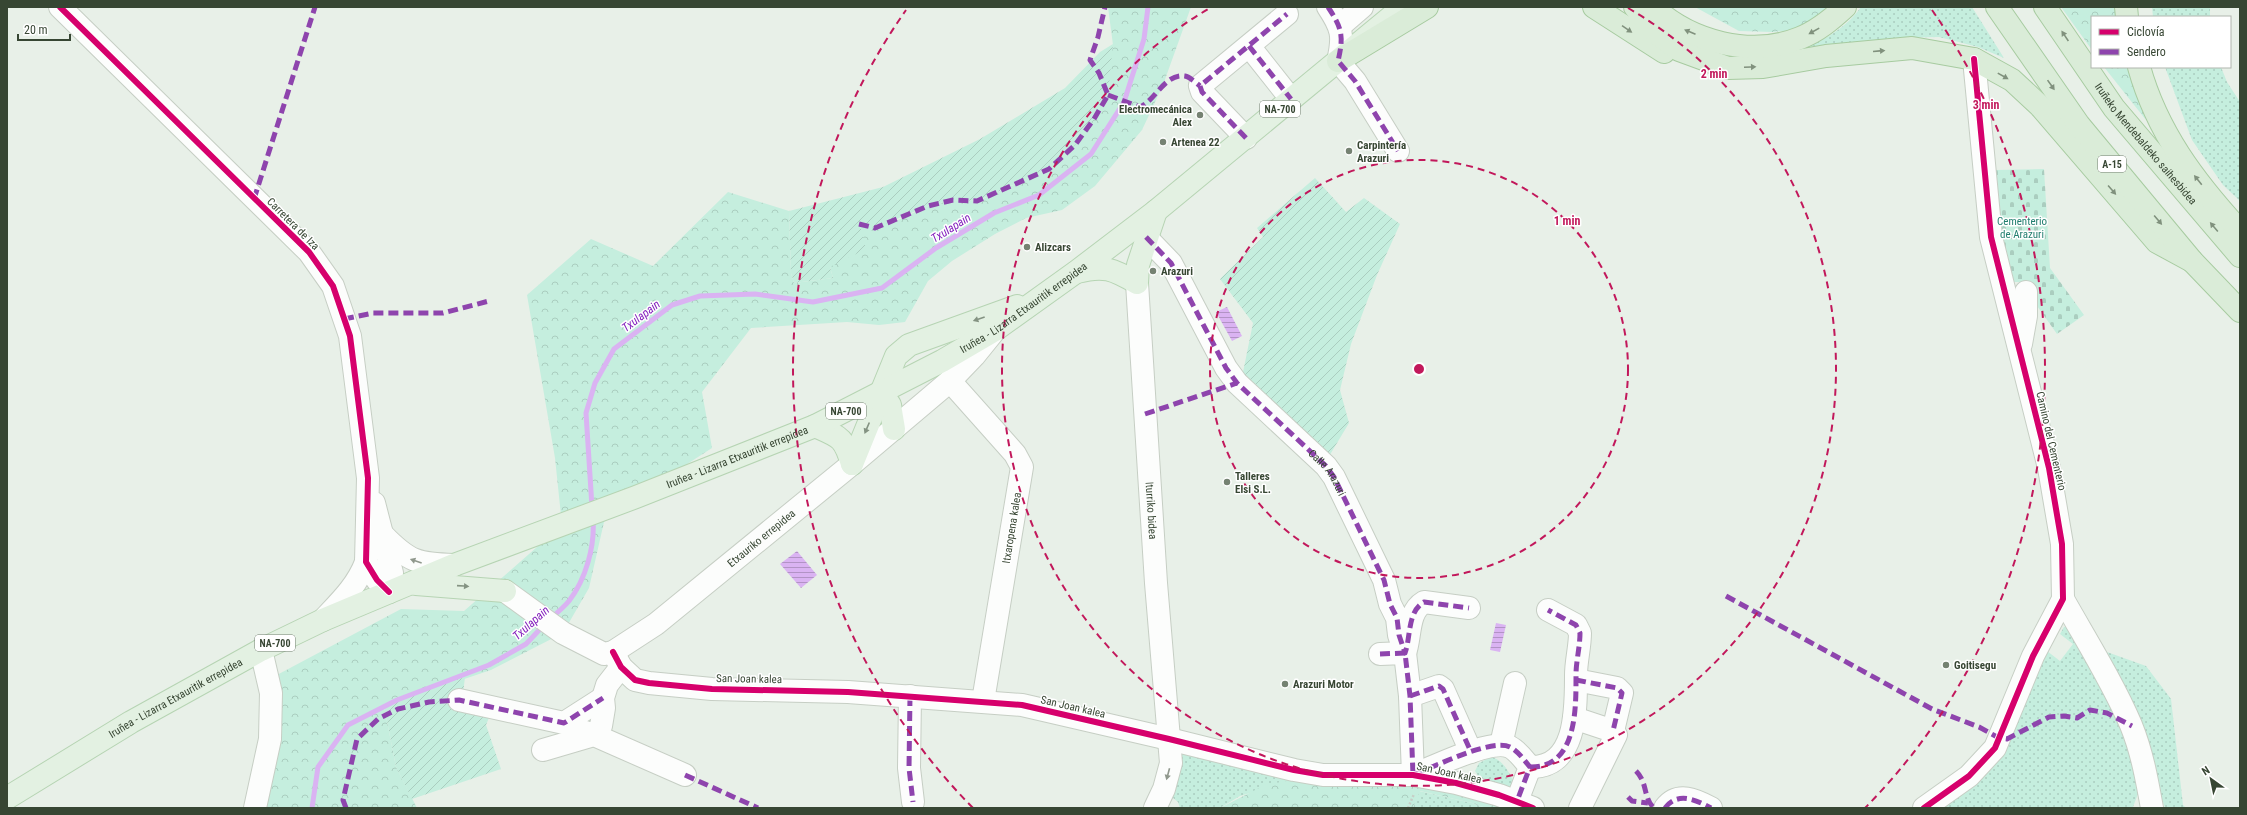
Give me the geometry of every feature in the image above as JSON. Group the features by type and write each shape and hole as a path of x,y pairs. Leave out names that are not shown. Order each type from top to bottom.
{"highway":[{"path":"1338,61 1427,7"},
{"path":"1594,7 1656,48 1681,60 1728,68 1763,67 1826,56 1912,48 1974,59 2012,80 2040,106 2157,242 2192,261"},
{"path":"1635,7 1655,32 1679,50 1728,68"},
{"path":"1653,7 1679,27 1714,42 1740,46 1787,42 1801,38 1826,24 1845,7"},
{"name":"A-15","path":"1997,7 2079,125 2192,261 2240,311"},
{"name":"Iruñeko Mendebaldeko saihesbidea","path":"2044,7 2114,108 2240,256"},
{"path":"2139,68 2158,121 2177,154 2240,231"}],"main road":[{"name":"Iruñea - Lizarra Etxauritik errepidea","path":"7,798 131,722 261,650 323,620 454,565 636,498 816,426 882,393 994,330 1076,272 1156,210 1246,138 1403,7"},
{"path":"1138,274 1146,237 1156,210"},
{"path":"1114,243 1126,250 1136,259 1138,274"},
{"path":"1076,272 1094,268 1108,268 1138,274"},
{"path":"852,464 896,356 909,345 1042,296"},
{"path":"882,393 890,405 894,429"},
{"path":"816,426 841,438 848,449 852,464"},
{"path":"479,556 510,595"},
{"path":"410,584 510,595"}],"street":[{"name":"Carretera de Iza","path":"60,7 309,252 332,286 350,336 368,478 392,573 389,592"},
{"path":"1328,7 1340,26 1342,36 1338,61 1355,81 1398,151"},
{"path":"1340,26 1362,7"},
{"path":"1246,138 1202,92 1200,86 1287,14"},
{"path":"1249,46 1291,100"},
{"name":"Camino del Cementerio","path":"1924,808 1969,776 1995,748 2033,656 2062,599 2062,544 2049,468 1991,237 1974,59"},
{"name":"Calle Arazuri","path":"1146,237 1171,263 1226,368 1237,383 1326,466 1384,580 1390,604 1397,618 1399,635 1405,653"},
{"name":"Iturriko bidea","path":"1138,274 1155,575 1170,763 1164,789 1155,808"},
{"path":"2019,353 2026,316 2026,292"},
{"name":"Etxauriko errepidea","path":"617,659 656,624 852,464 950,381 974,356 994,330"},
{"name":"Itxaropena kalea","path":"950,381 1015,454 1022,467 983,701"},
{"name":"Carretera de Iza","path":"366,562 368,478"},
{"path":"383,535 400,552 413,560 428,564 454,565"},
{"path":"366,562 377,580 389,592"},
{"path":"323,620 361,576 366,562"},
{"path":"510,595 563,633 617,659 603,698 604,708 601,726 594,736 543,750"},
{"path":"2062,599 2110,681 2132,726 2144,764 2152,808"},
{"path":"1380,654 1405,653 1409,644 1414,612 1418,605 1424,602 1468,608"},
{"path":"1514,683 1501,745 1510,747 1530,767 1538,767 1555,760 1566,748 1574,718 1580,633 1576,625 1548,610"},
{"path":"255,808 270,739 271,693 261,650"},
{"name":"San Joan kalea","path":"1405,653 1410,696 1413,775"},
{"name":"San Joan kalea","path":"617,659 635,680 649,683 712,689 848,692 1022,705 1294,770 1323,775 1413,775 1456,783 1524,805 1530,767"},
{"path":"1576,680 1617,688 1622,693 1613,732 1615,737 1580,808"},
{"path":"1410,696 1439,686 1443,689 1471,752"},
{"path":"910,696 909,768 913,802"},
{"path":"564,723 603,698"},
{"path":"459,700 564,723 685,775"},
{"path":"1574,718 1613,732"},
{"name":"San Joan kalea","path":"1413,775 1480,747 1501,745"},
{"path":"1665,808 1671,801 1683,798 1696,800 1711,808"}],"green space":[{"path":"1108,7 1191,7 1163,85 1142,130 1095,186 1062,210 1026,218 995,234 952,261 928,281 905,322 879,325 847,322 751,328 702,392 712,448 636,497 604,522 589,588 563,633 491,670 384,706 396,767 417,808 263,808 281,740 275,676 401,609 464,611 562,525 555,458 527,295 591,239 653,266 728,192 789,211 791,273 794,283 833,278 830,267 859,224 896,221 928,206 953,200 978,201 1049,169 1113,45"},
{"path":"1695,7 1831,7 1795,30 1773,32 1739,31"},
{"path":"1861,7 1972,7 2004,58 1978,47 1939,37 1891,38 1791,54 1811,46 1838,30 1854,16"},
{"path":"2061,7 2118,7 2119,16 2091,16 2091,49"},
{"path":"2152,7 2210,7 2210,16 2153,16"},
{"path":"1113,44 1108,95 1094,119 1075,145 1049,169 977,201 953,200 928,206 875,228 860,224 866,249 830,267 833,278 794,283 791,273 789,211 883,187 980,139 1065,88 1100,52"},
{"path":"2105,68 2128,68 2146,120"},
{"path":"2165,68 2221,68 2227,82 2240,102 2240,201 2223,185 2192,140"},
{"name":"Cementerio de Arazuri","path":"2044,169 2050,268 2084,315 2057,334 2020,282 2006,282 1995,170"},
{"path":"1315,178 1346,212 1364,198 1400,224 1377,275 1351,344 1340,390 1349,423 1328,458 1242,377 1253,323 1220,279 1263,237 1257,228"},
{"path":"2070,626 2120,717 2139,791 2133,807 1937,808 1954,796 2047,651 2060,661 2073,644 2060,634 2064,627"},
{"path":"2107,652 2146,666 2171,699 2183,805 2186,808 2165,808 2126,691"},
{"path":"465,677 463,694 493,708 486,725 501,769 412,799 396,767 384,706"},
{"path":"1182,750 1298,779 1240,796 1220,808 1180,808 1178,802 1167,793"},
{"path":"1491,757 1500,761 1509,773 1516,788 1480,779 1475,771 1479,763"},
{"path":"1298,779 1417,783 1509,808 1486,808 1472,803 1420,791 1413,808 1220,808 1265,785"},
{"path":"1419,791 1472,803 1486,808 1413,808"}],"shaded area":[{"path":"1227,307 1242,336 1232,341 1216,312"},
{"path":"797,551 817,575 801,588 780,564"},
{"path":"1496,623 1506,625 1500,652 1490,650"}],"waterway":[{"name":"Txulapain","path":"592,507 586,413 595,383 614,349 672,305 700,296 755,294 813,302 882,288 936,248 994,213 1039,195 1091,154 1124,102 1144,39 1148,7"},
{"name":"Txulapain","path":"551,618 569,601 585,573 591,551 593,519"},
{"name":"Txulapain","path":"312,808 318,767 348,725 397,700 489,665 526,644 544,625"}],"marked path":[{"path":"254,199 315,7"},
{"path":"859,224 875,228 928,206 953,200 977,201 1049,169 1075,145 1094,119 1108,95 1099,73 1090,60 1098,37 1105,7"},
{"path":"1328,7 1339,27 1340,32 1341,45 1338,61 1355,81 1398,151"},
{"path":"1246,138 1202,92 1200,86 1287,14"},
{"path":"1249,46 1291,99"},
{"path":"1108,95 1140,107 1151,99 1166,83 1178,76 1185,76 1200,86"},
{"path":"1146,237 1171,263 1226,368 1237,383 1326,466 1334,477 1384,580 1390,604 1397,618 1399,635 1405,653 1412,618 1419,606 1424,602 1469,608"},
{"path":"344,319 373,313 443,313 489,301"},
{"path":"1145,414 1237,383"},
{"path":"1726,596 1932,709 1979,727 1999,738 2007,739 2049,717 2064,716 2077,718 2090,710 2107,713 2132,726"},
{"path":"1530,767 1545,765 1557,758 1565,747 1571,734 1574,719 1576,670 1580,633 1576,625 1548,610"},
{"path":"1380,654 1405,653 1410,696 1413,775 1476,750 1501,745 1510,747 1518,753 1530,767 1517,801"},
{"path":"1576,680 1617,688 1622,693 1613,731"},
{"path":"1410,696 1439,686 1443,689 1471,752"},
{"path":"910,696 909,768 913,802"},
{"path":"346,808 343,800 357,739 378,719 398,709 429,702 459,700 564,723 603,698"},
{"path":"1636,771 1642,780 1648,800 1654,808"},
{"path":"685,775 758,808"},
{"path":"1628,797 1632,801 1648,803"},
{"path":"1665,808 1670,803 1681,798 1693,800 1711,808"}],"cycle path":[{"path":"60,7 309,252 333,286 350,336 368,478 366,562 377,580 389,592"},
{"path":"1924,808 1969,776 1995,748 2033,656 2063,599 2062,544 2049,468 1991,237 1974,59"},
{"path":"613,652 621,667 635,680 649,683 712,689 848,692 1022,705 1294,770 1323,775 1413,775 1456,783 1499,795 1533,808"}],"place":[{"name":"Electromecánica Alex","path":"1200,115"},
{"name":"Artenea 22","path":"1163,142"},
{"name":"Carpintería Arazuri","path":"1349,151"},
{"name":"Alizcars","path":"1027,247"},
{"name":"Arazuri","path":"1153,271"},
{"name":"Talleres Elsi S.L.","path":"1227,482"},
{"name":"Goitisegu","path":"1946,665"},
{"name":"Arazuri Motor","path":"1285,684"}]}
